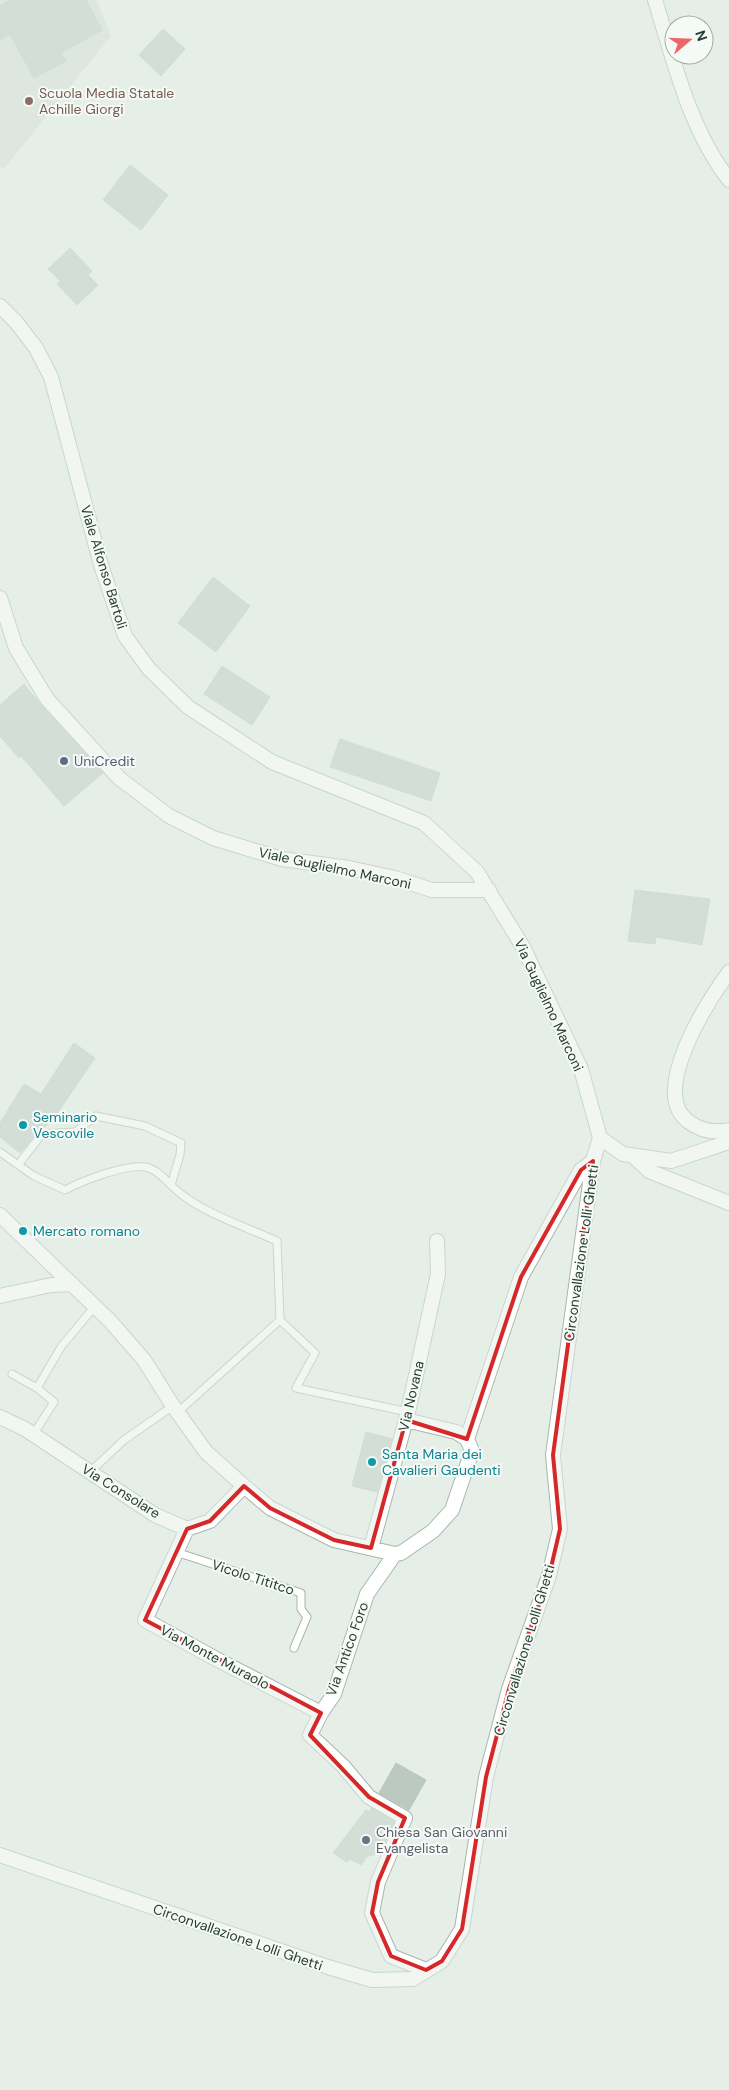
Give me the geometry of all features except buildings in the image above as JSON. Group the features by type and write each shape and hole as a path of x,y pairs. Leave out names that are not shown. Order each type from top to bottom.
{"street":[{"path":"654,0 698,130 729,180"},
{"name":"Viale Alfonso Bartoli","path":"0,306 16,322 36,348 51,377 101,565 125,636 149,669 188,706 272,762 424,823 478,872 489,890"},
{"name":"Viale Guglielmo Marconi","path":"0,598 16,648 47,699 119,778 169,816 213,838 282,860 349,868 395,878 432,890 489,890"},
{"name":"Via Guglielmo Marconi","path":"489,890 523,947 581,1069 600,1138"},
{"path":"729,972 688,1039 680,1065 675,1102 682,1117 696,1127 716,1132 729,1130"},
{"path":"600,1138 623,1154 671,1161 729,1142"},
{"name":"Circonvallazione Lolli Ghetti","path":"0,1855 328,1967 372,1980 413,1979 442,1961 462,1929 486,1777 509,1689 549,1576 560,1529 553,1455 593,1161 600,1138"},
{"path":"634,1156 648,1171 729,1203"},
{"path":"467,1439 522,1277 581,1170 593,1161"},
{"path":"0,1215 110,1321 144,1360 206,1452 270,1508 334,1540 395,1554 407,1550 433,1531 452,1510 472,1451 467,1439 456,1432 407,1416"},
{"name":"Via Novana","path":"371,1548 407,1416 438,1274 437,1241"},
{"path":"0,1296 51,1285 72,1284"},
{"name":"Via Consolare","path":"0,1418 25,1429 155,1515 187,1529"},
{"path":"187,1529 210,1521 244,1486"},
{"name":"Via Monte Muraolo","path":"187,1529 144,1620 321,1713"},
{"name":"Via Antico Foro","path":"395,1554 367,1594 334,1694 321,1713 310,1735 343,1766 369,1797 405,1818 378,1882 372,1913 391,1956 426,1970"}],"lane":[{"path":"18,1165 42,1134 75,1132 96,1116 145,1126 181,1144 180,1155 171,1185"},
{"path":"0,1152 34,1176 65,1190 88,1179 145,1167 153,1170 182,1195 199,1206 277,1241 280,1320 315,1353 296,1388 407,1416"},
{"path":"36,1388 61,1347 94,1306"},
{"path":"90,1472 124,1440 176,1409 280,1320"},
{"path":"12,1374 36,1388 54,1402 33,1435"},
{"name":"Vicolo Tititco","path":"176,1552 301,1593 301,1609 308,1617 294,1648"}],"highlighted area":[{"path":"593,1161 553,1455 560,1529 549,1576 509,1689 486,1777 462,1929 442,1961 426,1970 391,1956 372,1913 378,1882 405,1818 369,1797 310,1735 321,1713 145,1620 187,1529 210,1521 244,1486 270,1508 334,1540 371,1548 406,1420 467,1439 521,1277 581,1170"}],"shaded area":[{"name":"Scuola Media Statale Achille Giorgi","path":"0,0 97,0 111,36 3,170 0,165"}],"place":[{"name":"Scuola Media Statale Achille Giorgi","path":"29,101"},
{"name":"UniCredit","path":"64,761"},
{"name":"Seminario Vescovile","path":"23,1125"},
{"name":"Mercato romano","path":"23,1231"},
{"name":"Santa Maria dei Cavalieri Gaudenti","path":"372,1462"},
{"name":"Chiesa San Giovanni Evangelista","path":"366,1840"}]}
